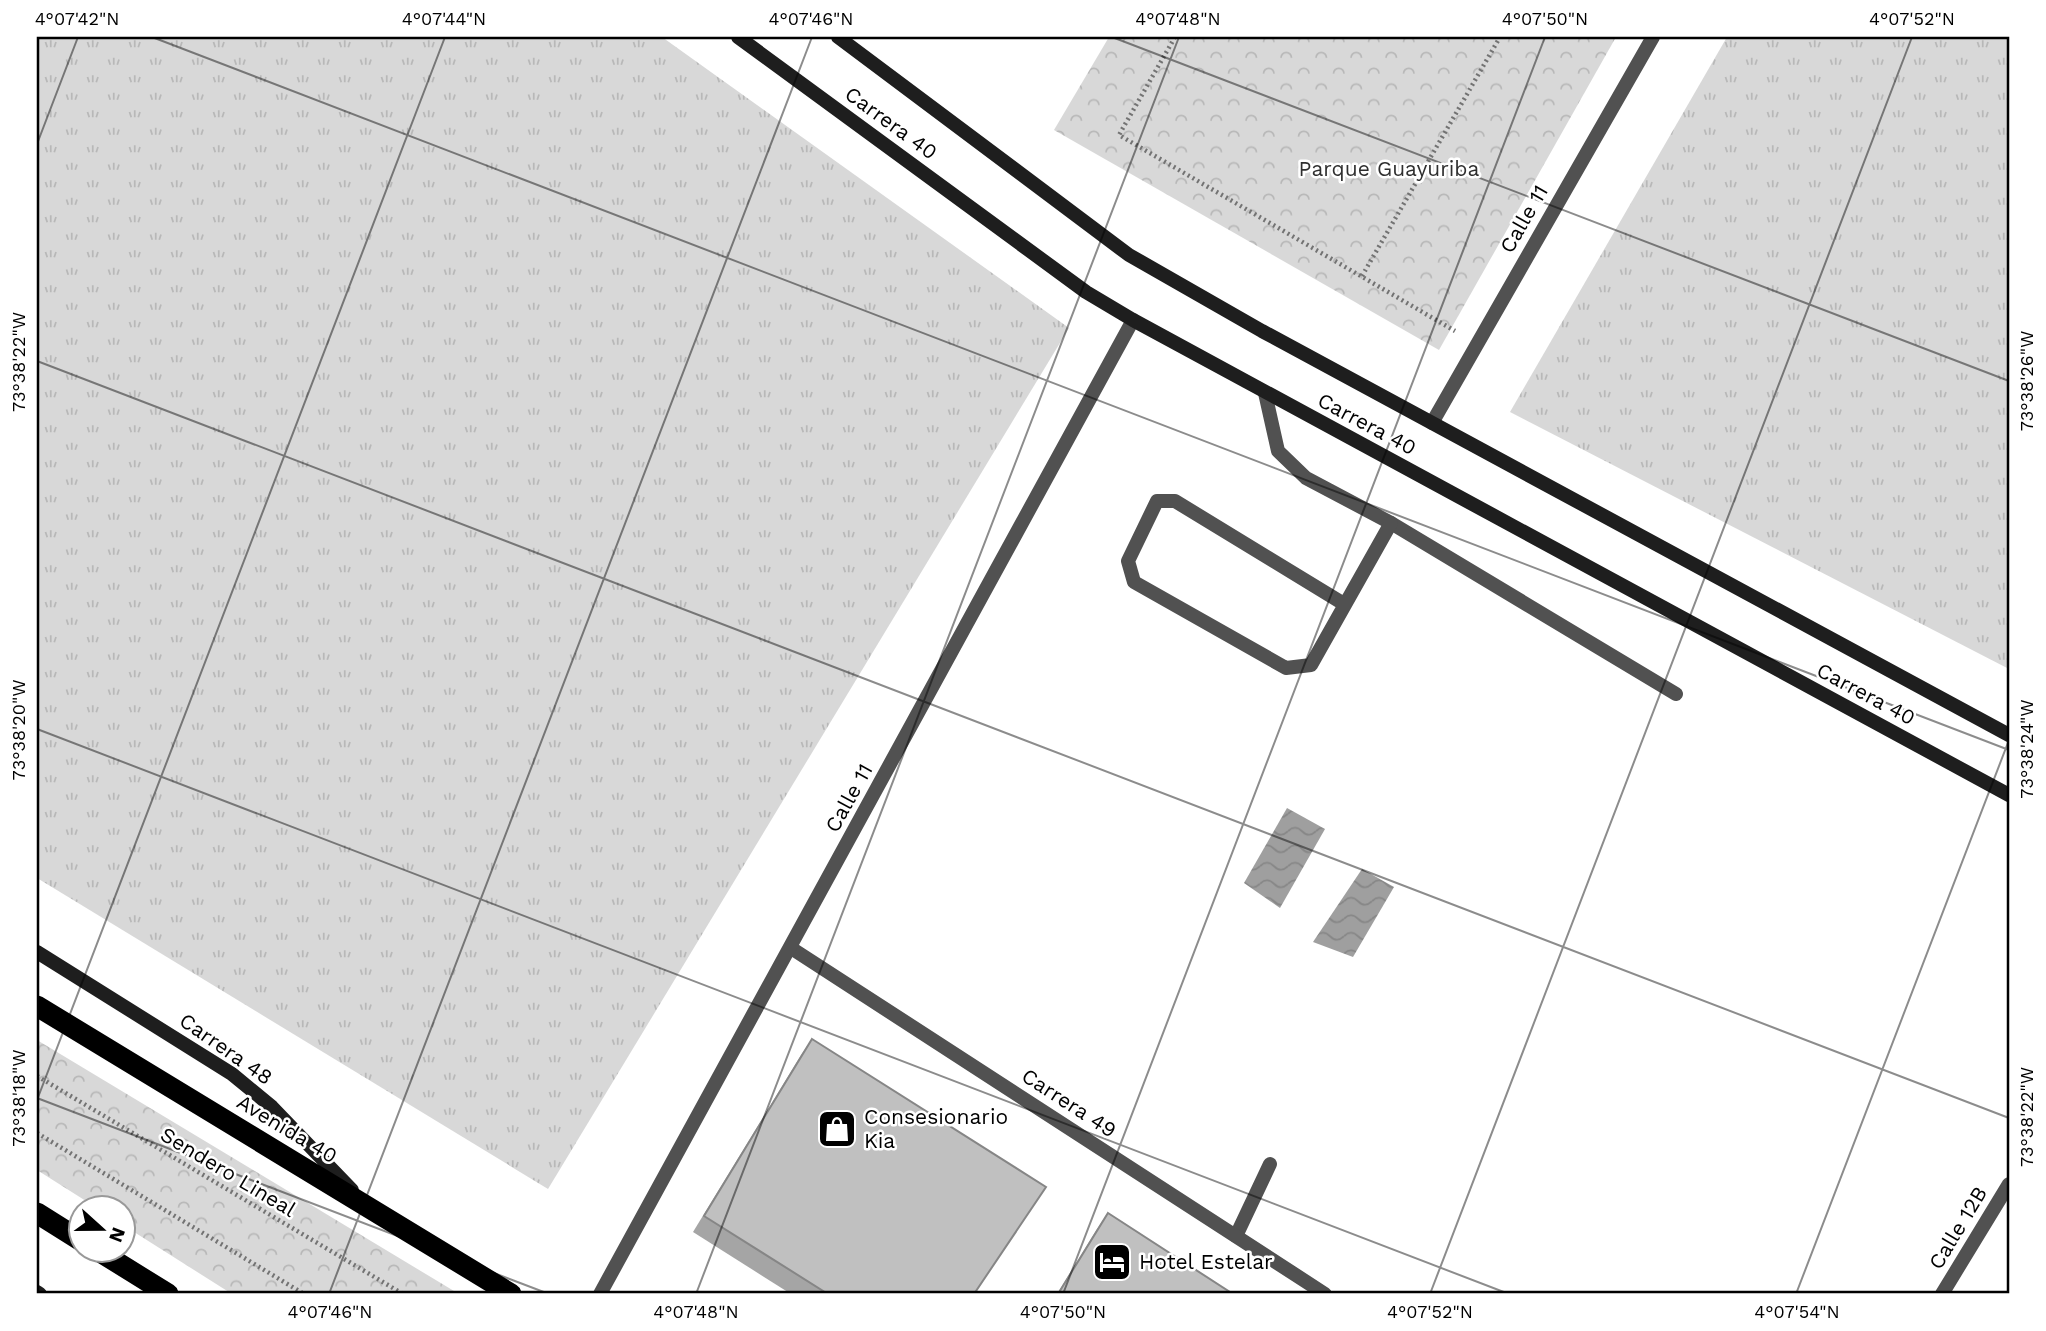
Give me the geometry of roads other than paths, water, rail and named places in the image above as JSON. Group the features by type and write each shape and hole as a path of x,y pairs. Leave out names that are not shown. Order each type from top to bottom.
{"highway":[{"name":"Avenida 40","path":"37,1006 511,1294"},
{"path":"37,1213 66,1231"},
{"path":"118,1264 168,1294"}],"street":[{"name":"Carrera 40","path":"738,37 1086,292 1265,393 2009,795"},
{"name":"Carrera 40","path":"838,37 1129,255 1432,423 2009,734"},
{"name":"Calle 11","path":"1432,423 1653,37"},
{"name":"Calle 11","path":"600,1294 1133,320"},
{"path":"1265,393 1278,451 1306,478 1391,523 1675,695"},
{"path":"1344,604 1175,501 1157,501 1128,561 1135,582 1286,667 1311,665 1391,523"},
{"name":"Carrera 49","path":"791,948 1325,1294"},
{"name":"Carrera 48","path":"37,952 232,1074 272,1107 370,1208"},
{"path":"1236,1236 1270,1164"},
{"name":"Calle 12B","path":"1942,1294 2009,1184"}],"water":[{"path":"1287,808 1325,829 1280,908 1244,883"},
{"path":"1362,869 1394,887 1353,957 1313,942"}],"place":[{"name":"Consesionario Kia","path":"837,1129"},
{"name":"Hotel Estelar","path":"1112,1262"}],"park label":[{"name":"Parque Guayuriba","path":"1389,169"}]}
